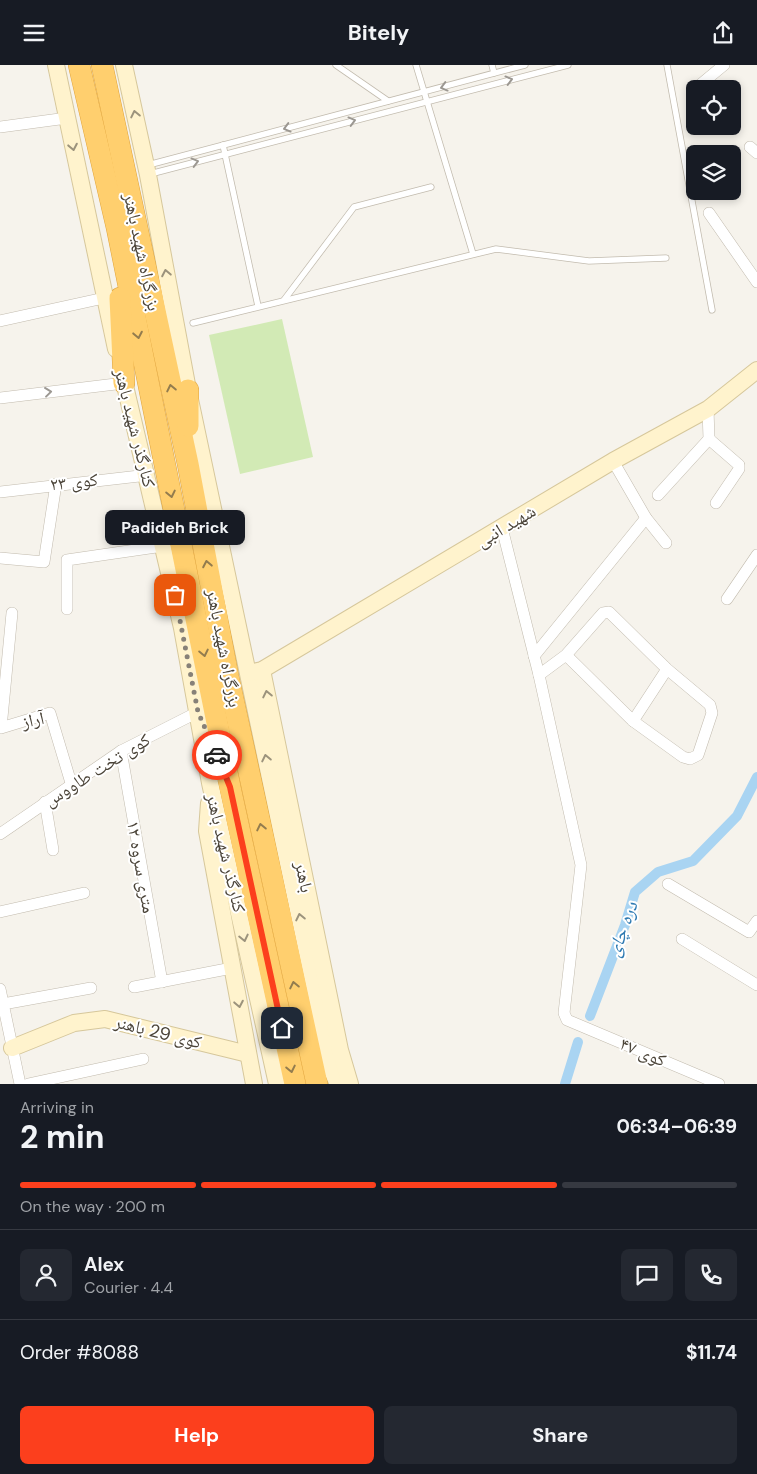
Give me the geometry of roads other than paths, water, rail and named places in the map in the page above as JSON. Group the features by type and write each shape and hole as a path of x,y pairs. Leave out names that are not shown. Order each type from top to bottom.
{"highway":[{"name":"بزرگراه شهید باهنر","path":"79,65 117,181 188,464 228,676 317,1084"},
{"name":"بزرگراه شهید باهنر","path":"102,65 117,181 117,228 230,787 294,1084"},
{"path":"117,228 124,383"},
{"path":"188,390 188,464"}],"main road":[{"name":"کنارگذر شهید باهنر","path":"56,65 104,298 148,475 182,627 210,783 278,1084"},
{"path":"124,65 147,170 188,390 255,671 332,1071 338,1084"},
{"name":"شهید انبی","path":"255,671 502,528 613,461 708,409 757,369"},
{"name":"باهنر","path":"255,671 340,1050 350,1084"},
{"path":"210,783 207,831 254,1084"},
{"name":"کوی 29 باهنر","path":"12,1048 74,1023 105,1019 248,1054"}],"street":[{"path":"705,80 718,67"},
{"path":"0,127 67,118"},
{"path":"709,213 757,282"},
{"path":"0,321 104,298"},
{"path":"0,398 124,383"},
{"path":"658,495 709,439 708,409"},
{"path":"709,439 739,465 739,469 716,503"},
{"path":"613,461 646,518 666,543"},
{"name":"کوی ۲۳","path":"0,492 56,484 148,475"},
{"path":"0,558 44,562 56,484"},
{"path":"534,656 646,518"},
{"path":"502,528 539,675 566,655 603,613 609,612 668,669 710,705 712,709 698,755 690,759 683,757 634,721 566,655"},
{"path":"67,609 68,560 163,546"},
{"path":"726,599 757,555"},
{"name":"آراز","path":"12,613 1,728 50,713 71,783"},
{"path":"634,721 668,669"},
{"name":"کوی ۴۷","path":"539,675 581,865 564,1013 567,1020 719,1084"},
{"path":"198,712 230,787"},
{"name":"کوی تخت طاووس","path":"0,834 71,783 121,751 198,712"},
{"name":"۱۲ متری سروه","path":"121,751 162,982"},
{"path":"45,802 53,850"},
{"path":"668,884 749,933 757,921"},
{"path":"0,912 84,893"},
{"path":"682,939 757,985"},
{"path":"134,987 232,968"},
{"path":"3,1004 90,988"},
{"path":"0,989 20,1084"},
{"path":"28,1084 143,1059"}],"lane":[{"path":"336,65 388,101"},
{"path":"416,65 473,254"},
{"path":"492,65 494,73"},
{"path":"147,170 223,145 525,65"},
{"path":"147,170 225,155 568,65"},
{"path":"667,65 712,310"},
{"path":"223,145 258,306"},
{"path":"284,300 354,207 431,187"},
{"path":"193,323 496,249 589,261 666,258"}],"waterway":[{"name":"دره چای","path":"590,1016 625,925 635,892 658,872 693,861 737,816 757,777"},
{"name":"دره چای","path":"565,1084 578,1042"}],"place":[{"name":"Padideh Brick","path":"175,595"}]}
